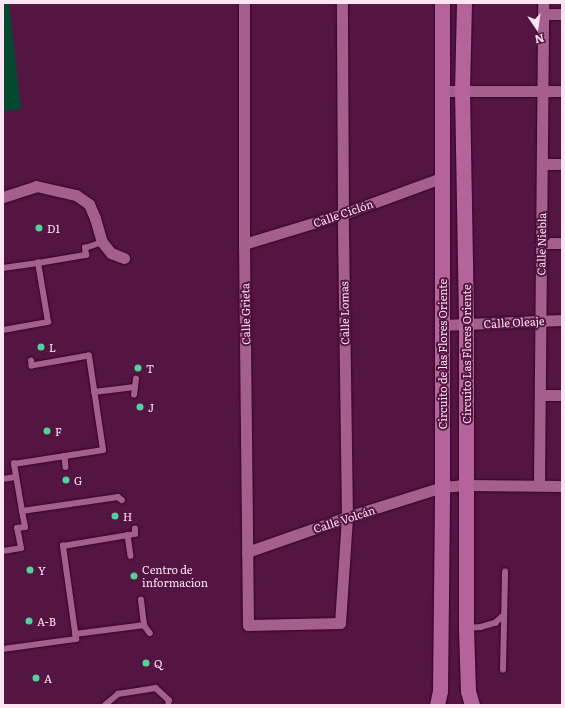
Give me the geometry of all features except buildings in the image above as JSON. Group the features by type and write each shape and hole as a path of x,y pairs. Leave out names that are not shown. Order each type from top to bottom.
{"main road":[{"name":"Circuito de las Flores Oriente","path":"437,705 440,691 442,487 442,3"},
{"name":"Circuito Las Flores Oriente","path":"464,3 462,90 466,324 466,628 468,691 472,705"}],"street":[{"name":"Calle Grieta","path":"244,3 244,244 248,625"},
{"name":"Calle Lomas","path":"248,625 340,623 347,517 342,3"},
{"path":"543,9 562,14"},
{"name":"Calle Niebla","path":"539,485 543,164 541,91 543,9"},
{"path":"442,90 562,91"},
{"path":"543,164 562,164"},
{"name":"Calle Ciclón","path":"244,244 343,214 441,178"},
{"path":"3,197 36,186 76,195 89,204 102,242 111,253 124,258"},
{"path":"542,243 562,243"},
{"name":"Calle Oleaje","path":"442,326 562,320"},
{"path":"540,395 562,395"},
{"name":"Calle Volcán","path":"247,552 347,517 442,487 466,485 562,486"}],"lane":[{"path":"3,268 86,255 85,248 102,242"},
{"path":"3,330 48,322 38,263"},
{"path":"3,551 21,548 17,528 25,527 14,464 103,450 89,356 32,366 31,361"},
{"path":"134,395 136,379"},
{"path":"94,392 135,387"},
{"path":"65,456 66,467"},
{"path":"3,479 16,477"},
{"path":"22,511 118,497 122,500"},
{"path":"3,649 76,640 63,546 128,536 135,534 135,529"},
{"path":"128,536 131,556"},
{"path":"503,670 505,572"},
{"path":"141,600 144,625 150,633"},
{"path":"466,628 481,627 496,623 504,615"},
{"path":"75,634 144,625"},
{"path":"105,705 118,694 156,688 169,700 169,705"}],"green space":[{"path":"3,3 9,3 21,109 3,111"}],"place":[{"name":"D1","path":"39,228"},
{"name":"L","path":"41,347"},
{"name":"T","path":"138,368"},
{"name":"J","path":"140,407"},
{"name":"F","path":"47,431"},
{"name":"G","path":"66,480"},
{"name":"H","path":"115,516"},
{"name":"Y","path":"30,570"},
{"name":"Centro de informacion","path":"134,576"},
{"name":"A-B","path":"29,621"},
{"name":"Q","path":"146,663"},
{"name":"A","path":"36,678"}]}
